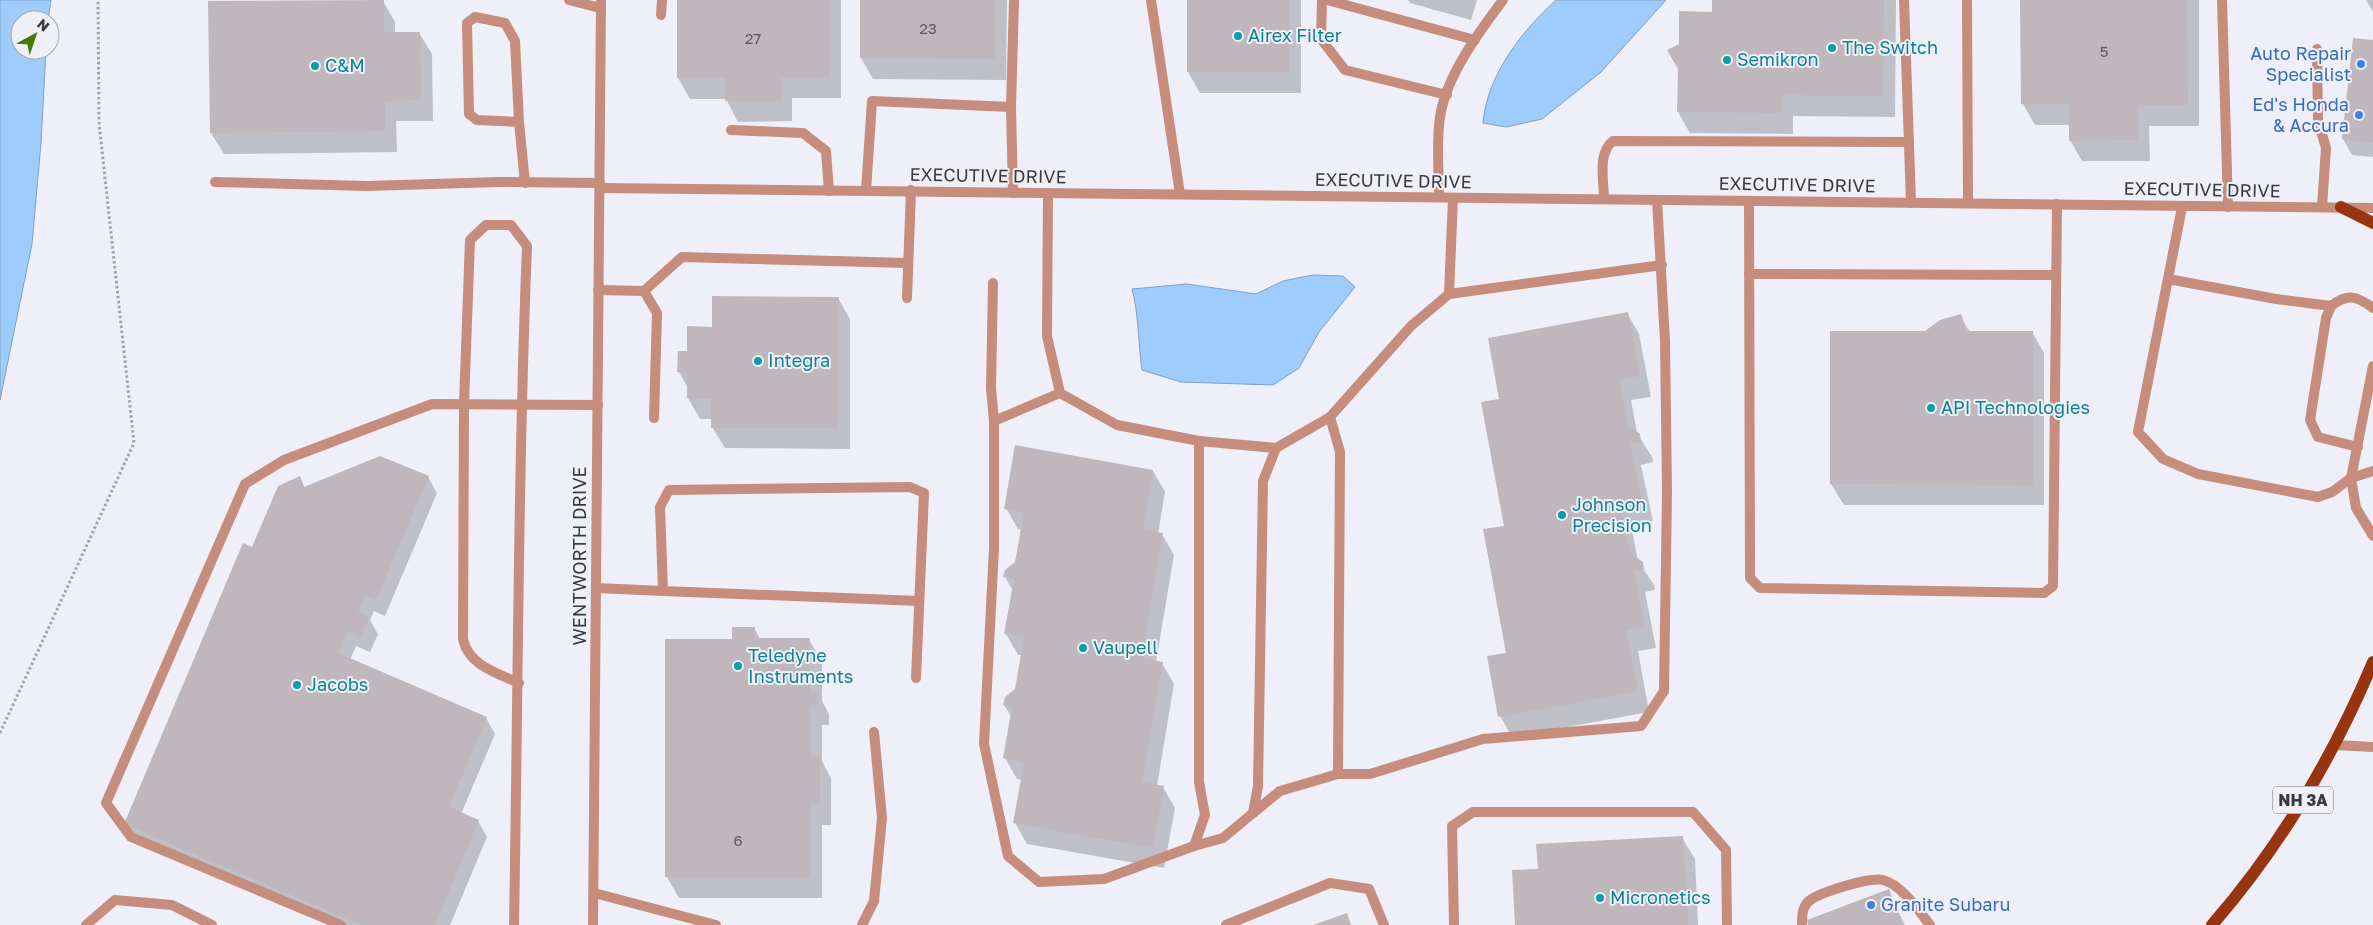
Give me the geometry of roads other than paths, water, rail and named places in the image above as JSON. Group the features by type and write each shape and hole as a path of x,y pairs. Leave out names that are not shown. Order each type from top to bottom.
{"main road":[{"path":"2341,208 2373,223"},
{"name":"NH 3A","path":"2212,925 2263,861 2292,817 2335,745 2373,662"}],"street":[{"path":"569,0 600,4 600,186"},
{"path":"661,15 662,0"},
{"path":"1013,193 1011,107 1014,0"},
{"path":"1151,0 1180,194"},
{"path":"1322,0 1321,39 1346,70 1447,95"},
{"path":"1327,0 1475,40"},
{"path":"1439,197 1440,116 1454,74 1475,40 1504,0"},
{"path":"1904,0 1911,202"},
{"path":"1967,0 1968,203"},
{"path":"2222,0 2228,207"},
{"path":"519,122 477,120 469,114 467,23 475,17 505,24 515,41 519,122 526,183"},
{"path":"2317,49 2318,121 2326,148 2322,207"},
{"path":"866,191 872,100 1011,107"},
{"path":"731,130 803,133 826,151 829,191"},
{"path":"1604,199 1603,155 1606,146 1613,141 1909,142"},
{"name":"EXECUTIVE DRIVE","path":"216,182 366,186 526,183 829,191 910,190 1013,193 2373,208"},
{"name":"WENTWORTH DRIVE","path":"594,925 600,186"},
{"path":"907,298 910,190"},
{"path":"1048,193 1047,336 1060,393 1117,426 1199,441 1276,448 1330,417 1411,326 1448,294 1662,265"},
{"path":"1448,294 1453,198"},
{"path":"992,283 991,388 994,421 994,548 984,744 1008,856 1039,882 1104,879 1194,846 1223,838 1280,791 1338,774 1370,774 1483,739 1641,726 1664,691 1667,492 1662,265 1657,200"},
{"path":"1749,201 1750,578 1760,588 2044,593 2053,586 2057,204"},
{"path":"2182,207 2138,432 2163,459 2198,474 2318,497 2332,492 2351,478 2373,471"},
{"path":"514,925 518,683 521,405 526,246 511,225 486,225 470,240 464,404 463,639 465,649 476,662 518,683"},
{"path":"598,290 644,291 682,257 908,263"},
{"path":"1749,274 2056,276"},
{"path":"2168,279 2276,299 2331,306"},
{"path":"644,291 657,313 654,418"},
{"path":"2358,447 2318,437 2310,420 2323,333 2331,306 2341,298 2359,298 2373,308"},
{"path":"2373,366 2351,478 2356,508 2373,536"},
{"path":"994,421 1060,393"},
{"path":"340,925 130,837 106,803 245,484 284,460 432,404 598,405"},
{"path":"1330,417 1340,452 1338,774"},
{"path":"1194,846 1205,815 1199,782 1199,441"},
{"path":"1253,814 1258,786 1263,481 1276,448"},
{"path":"664,591 660,507 669,490 910,487 924,494 916,678"},
{"path":"596,588 919,601"},
{"path":"862,925 874,901 882,818 874,732"},
{"path":"2335,745 2373,747"},
{"path":"1454,925 1452,826 1473,812 1693,812 1726,850 1726,925"},
{"path":"1802,925 1802,913 1806,903 1816,896 1870,880 1883,880 1894,885 1917,908 1930,925"},
{"path":"1226,925 1330,883 1369,889 1384,925"},
{"path":"594,893 716,925"},
{"path":"86,925 115,900 172,905 212,925"}],"water":[{"path":"0,0 51,0 50,10 10,10 10,60 45,60 41,143 32,244 0,400"},
{"path":"1556,0 1666,0 1601,72 1542,119 1506,127 1483,123 1491,88 1508,55 1543,12"},
{"path":"1313,275 1343,276 1355,287 1319,332 1299,368 1273,385 1181,382 1142,370 1136,309 1132,289 1187,284 1256,294 1283,281"}],"place":[{"name":"Airex Filter","path":"1238,36"},
{"name":"The Switch","path":"1832,48"},
{"name":"Semikron","path":"1727,60"},
{"name":"Auto Repair Specialist","path":"2361,64"},
{"name":"C&M","path":"315,66"},
{"name":"Ed's Honda & Accura","path":"2359,115"},
{"name":"Integra","path":"758,361"},
{"name":"API Technologies","path":"1931,408"},
{"name":"Johnson Precision","path":"1562,515"},
{"name":"Vaupell","path":"1083,648"},
{"name":"Teledyne Instruments","path":"738,666"},
{"name":"Jacobs","path":"297,685"},
{"name":"Micronetics","path":"1600,898"},
{"name":"Granite Subaru","path":"1871,905"}]}
